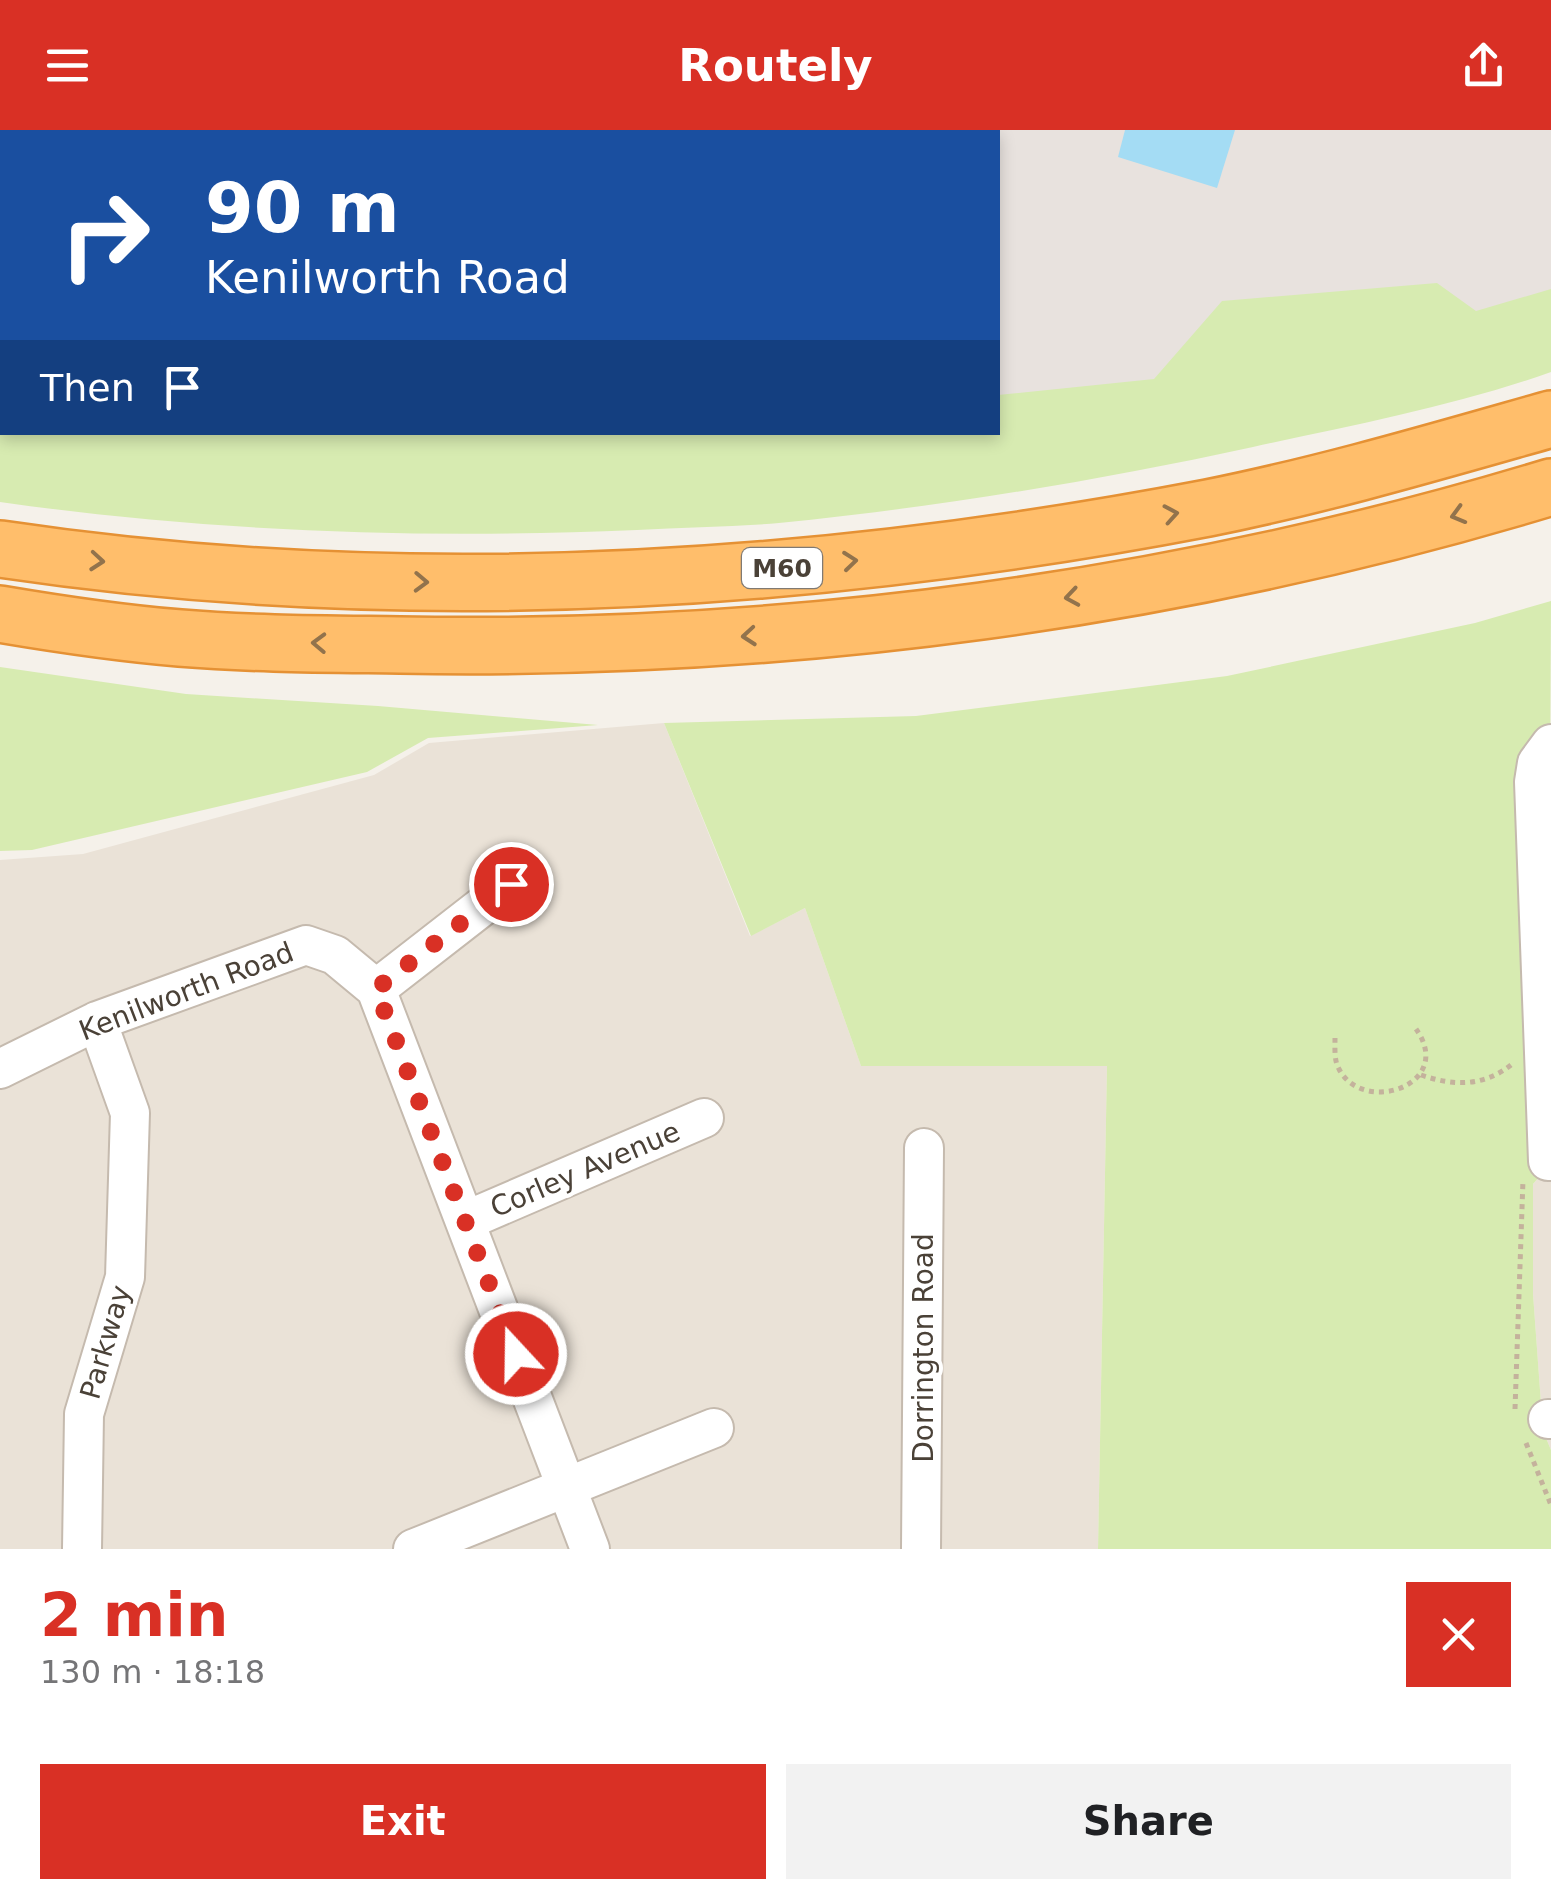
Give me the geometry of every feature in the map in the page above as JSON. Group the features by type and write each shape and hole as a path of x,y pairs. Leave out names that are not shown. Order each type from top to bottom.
{"highway":[{"name":"M60","path":"0,548 166,568 330,580 465,584 729,574 990,546 1211,507 1401,462 1551,419"},
{"name":"M60","path":"0,614 179,638 332,644 602,644 744,637 954,616 1199,577 1454,516 1551,487"}],"street":[{"path":"1550,1161 1541,1044 1534,782 1538,763 1551,744"},
{"path":"511,884 376,989 590,1549"},
{"name":"Kenilworth Road","path":"3,1058 306,945 335,955 376,989"},
{"name":"Parkway","path":"82,1549 84,1414 125,1277 130,1113 97,1021"},
{"name":"Corley Avenue","path":"465,1221 704,1118"},
{"name":"Dorrington Road","path":"921,1549 924,1148"},
{"path":"413,1549 714,1428"}],"path":[{"path":"1335,1038 1336,1067 1349,1083 1383,1092 1404,1087 1421,1075 1426,1062 1425,1041 1416,1029"},
{"path":"1421,1075 1459,1084 1482,1080 1499,1074 1524,1051 1541,1044"},
{"path":"1550,1161 1523,1172 1534,1421 1551,1505"}],"shaded area":[{"path":"1000,130 1551,130 1551,320 1000,432"},
{"path":"664,723 750,936 805,908 861,1066 1107,1066 1098,1549 0,1549 0,860 83,854 374,775 429,743"},
{"path":"1551,1164 1551,1450 1543,1431 1533,1294 1533,1184"}],"green space":[{"path":"1437,283 1476,311 1551,289 1551,372 1404,414 1135,471 958,501 779,523 557,533 318,531 159,520 0,502 0,435 1000,435 1000,395 1154,379 1222,301"},
{"path":"1551,601 1548,1167 1533,1184 1533,1294 1543,1431 1551,1450 1551,1549 1098,1549 1107,1066 861,1066 805,908 751,936 664,723 916,716 1227,676 1475,623"},
{"path":"0,667 186,694 598,725 428,738 367,772 32,850 0,851"}],"water":[{"path":"1125,130 1235,130 1217,188 1118,157"}],"route":[{"path":"511,884 376,989 516,1354"}]}
